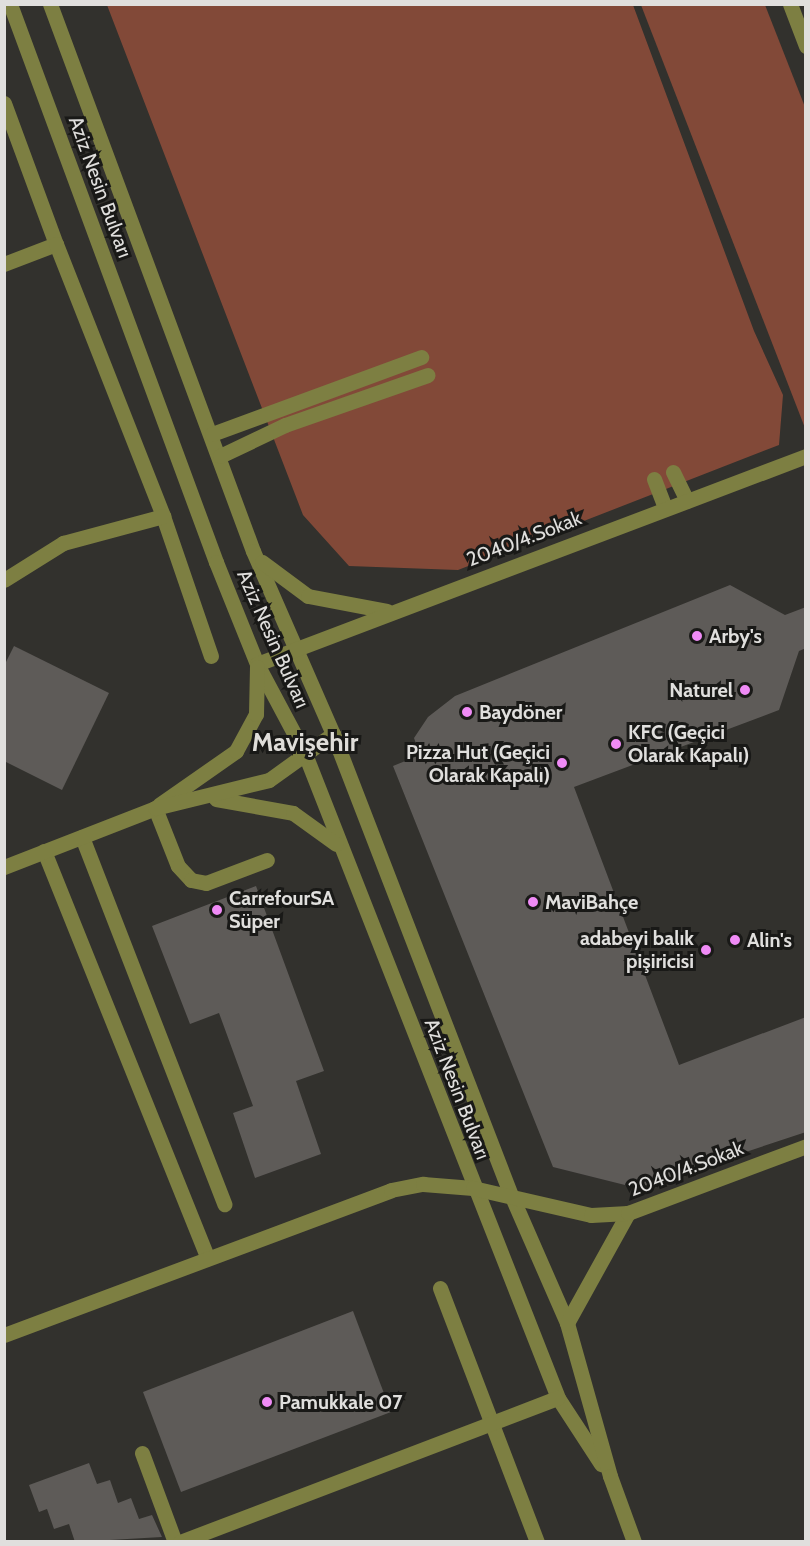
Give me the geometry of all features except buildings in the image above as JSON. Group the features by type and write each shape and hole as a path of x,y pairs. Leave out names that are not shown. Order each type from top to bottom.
{"street":[{"name":"Aziz Nesin Bulvarı","path":"10,4 258,664 305,754 473,1188 558,1398 610,1476"},
{"name":"Aziz Nesin Bulvarı","path":"50,4 212,434 253,551 333,734 512,1197 567,1323 610,1476 634,1542"},
{"path":"790,4 806,46"},
{"path":"4,103 56,244 164,516 211,656"},
{"path":"4,264 56,244"},
{"path":"212,434 421,357"},
{"path":"220,456 285,426 428,375"},
{"name":"2040/4.Sokak","path":"258,664 806,456"},
{"path":"673,472 687,501"},
{"path":"654,479 666,508"},
{"path":"4,580 63,543 164,516"},
{"path":"253,551 272,575 308,596 393,611"},
{"path":"155,808 236,750 256,714 258,664"},
{"path":"4,867 155,808 207,798 269,780 333,734"},
{"path":"207,798 293,813 324,831 342,851"},
{"path":"155,808 178,866 191,880 206,883 267,860"},
{"path":"82,837 224,1204"},
{"path":"44,851 208,1258"},
{"name":"2040/4.Sokak","path":"4,1335 392,1190 423,1184 473,1188 591,1215 628,1213 806,1146"},
{"path":"567,1323 628,1213"},
{"path":"440,1288 537,1542"},
{"path":"180,1542 558,1398"},
{"path":"142,1453 175,1542"}],"shaded area":[{"path":"107,5 633,5 754,331 783,395 779,445 458,570 349,566 303,515"},
{"path":"641,5 765,5 805,107 805,428"}],"place":[{"name":"Arby's","path":"697,636"},
{"name":"Naturel","path":"745,690"},
{"name":"Baydöner","path":"467,712"},
{"name":"KFC (Geçici Olarak Kapalı)","path":"616,744"},
{"name":"Pizza Hut (Geçici Olarak Kapalı)","path":"562,763"},
{"name":"MaviBahçe","path":"533,902"},
{"name":"CarrefourSA Süper","path":"217,910"},
{"name":"Alin's","path":"735,940"},
{"name":"adabeyi balık pişiricisi","path":"706,950"},
{"name":"Pamukkale 07","path":"267,1402"}],"district":[{"name":"Mavişehir","path":"305,743"}]}
